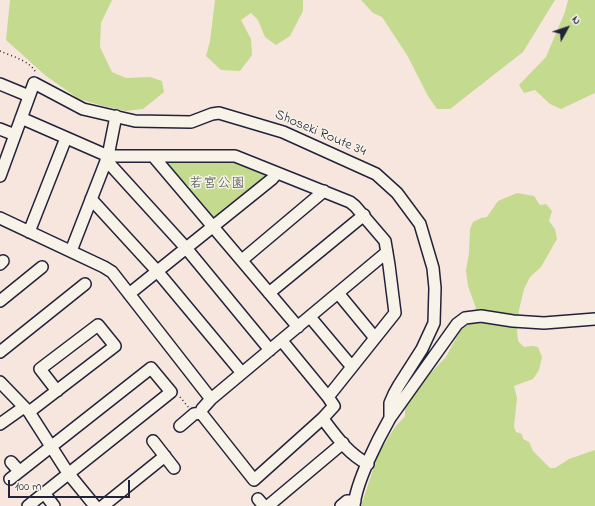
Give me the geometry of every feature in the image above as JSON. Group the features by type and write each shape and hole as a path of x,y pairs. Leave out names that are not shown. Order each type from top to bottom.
{"street":[{"path":"1,171 34,83"},
{"name":"Shoseki Route 34","path":"34,83 83,109 135,121 191,122 212,114 223,114 283,132 376,174 397,193 420,224 433,268 435,288 432,328 422,349 399,385 390,404 390,418"},
{"path":"0,84 29,96"},
{"path":"71,251 107,158 116,116"},
{"path":"20,118 107,158 186,248 270,350"},
{"path":"0,129 14,135"},
{"path":"29,232 66,138"},
{"path":"107,158 153,156 235,156 350,202 364,215 385,241 395,313 328,397"},
{"path":"153,156 298,327"},
{"path":"129,294 272,179 277,173"},
{"path":"242,260 324,191"},
{"path":"91,198 157,271 242,373"},
{"path":"269,293 364,215"},
{"path":"0,218 112,272 211,399"},
{"path":"180,426 202,410 211,399 387,252"},
{"path":"0,301 42,267"},
{"path":"0,352 85,284"},
{"path":"338,293 375,338"},
{"path":"341,506 347,501 354,503 362,477 390,418 453,328 465,318 481,316 514,321 544,323 595,319"},
{"path":"310,317 352,367"},
{"path":"0,424 57,391 115,346 98,325 40,369 57,391"},
{"path":"197,414 254,480 323,418 334,406 282,340"},
{"path":"10,479 151,368 171,392 28,506"},
{"path":"0,382 26,410 68,473 95,506"},
{"path":"323,418 357,458 368,464"},
{"path":"153,441 174,468"},
{"path":"262,504 343,443"},
{"path":"103,506 165,456"},
{"path":"11,462 19,471"},
{"path":"44,493 54,506"}],"path":[{"path":"0,51 25,62 32,67 36,76 34,83"},
{"path":"171,392 174,390 197,414"}],"green space":[{"path":"10,0 112,0 101,23 100,47 112,72 126,78 150,77 162,81 164,92 143,109 126,111 79,99 46,76 6,40"},
{"path":"215,0 303,0 303,11 290,36 276,45 265,37 258,20 251,13 241,20 251,39 252,55 240,71 221,70 206,56 210,41"},
{"path":"361,0 555,0 523,52 450,109 437,109 428,96 407,55 382,17 373,13"},
{"path":"568,0 595,0 595,93 561,109 550,104 535,90 524,93 519,85 546,57 565,12"},
{"name":"若宮公園","path":"163,157 237,160 268,173 268,179 213,223 160,162"},
{"path":"517,193 534,196 540,205 546,204 552,211 549,221 555,229 557,239 541,267 530,277 524,289 519,310 517,331 518,341 524,347 538,347 542,357 539,370 533,379 514,386 517,398 514,427 516,432 522,434 523,439 529,442 533,451 550,468 555,468 569,459 595,450 595,506 361,506 378,454 395,427 405,416 405,407 415,389 446,357 462,329 473,321 476,308 468,286 466,270 469,253 470,229 473,222 487,217 498,201"}]}
